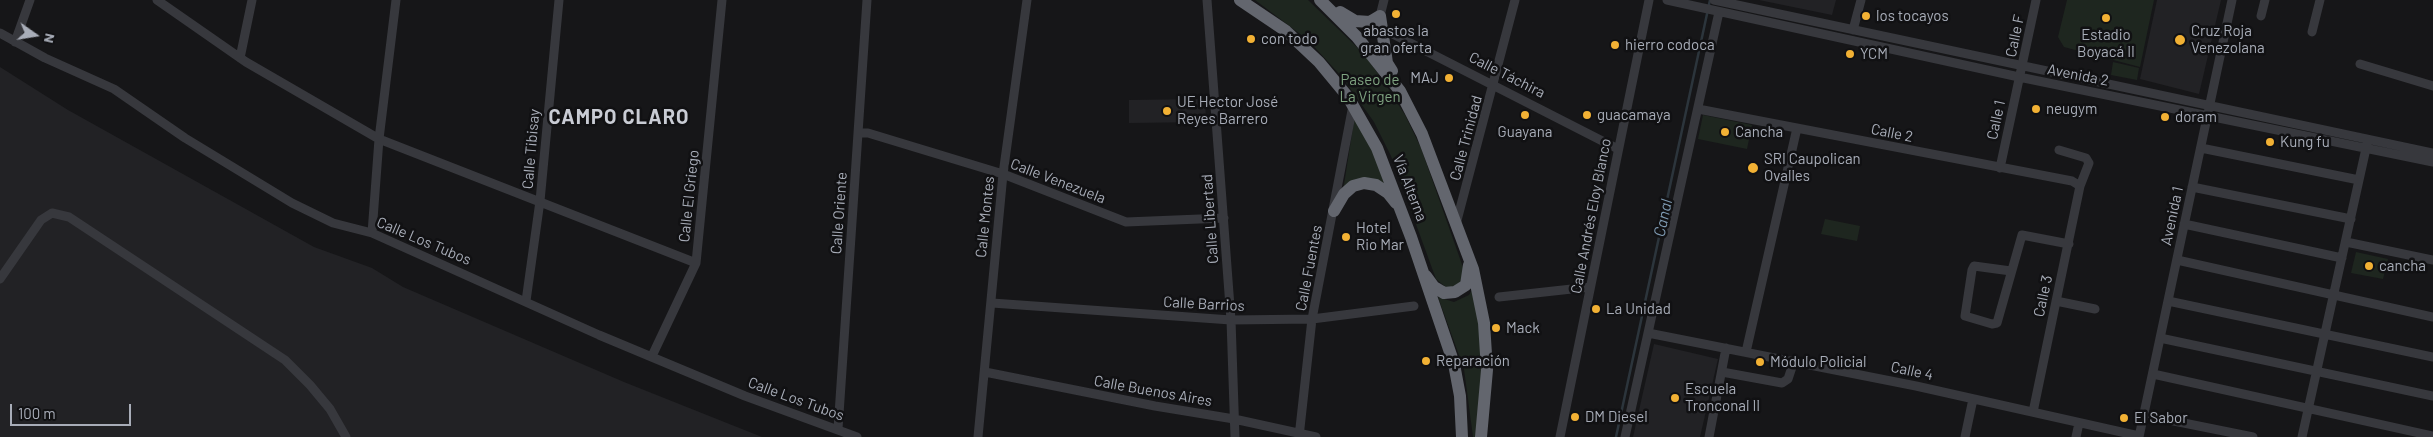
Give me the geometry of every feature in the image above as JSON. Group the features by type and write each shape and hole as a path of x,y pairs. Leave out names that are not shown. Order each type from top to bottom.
{"highway":[{"name":"Vía Alterna","path":"1240,0 1286,31 1307,49 1353,105 1377,148 1402,211 1454,364 1460,396 1462,437"},
{"name":"Vía Alterna","path":"1321,1 1357,37 1400,91 1422,134 1468,255 1479,292 1486,346 1487,370 1481,437"},
{"path":"1321,1 1355,21 1381,22 1387,62 1396,78 1400,91"},
{"path":"1334,211 1344,194 1353,186 1364,183 1388,192 1402,211"},
{"path":"1422,270 1434,287 1444,293 1455,292 1466,285 1470,271 1468,255"}],"street":[{"path":"15,42 30,0"},
{"path":"157,0 240,58 379,139 696,263"},
{"path":"240,58 252,0"},
{"path":"372,232 379,139 396,0"},
{"name":"Calle Tibisay","path":"526,301 540,202 559,0"},
{"name":"Calle El Griego","path":"652,356 696,263 722,0"},
{"name":"Calle Oriente","path":"838,429 867,0"},
{"name":"Calle Montes","path":"978,437 1003,174 1027,0"},
{"name":"Calle Libertad","path":"1207,0 1231,320 1235,437"},
{"path":"1381,22 1384,0"},
{"name":"Calle Trinidad","path":"1456,224 1495,84 1515,0"},
{"name":"Calle Andrés Eloy Blanco","path":"1560,437 1649,0"},
{"name":"Avenida 2","path":"1666,0 2019,77 2208,110"},
{"path":"1853,30 1861,0"},
{"name":"Calle F","path":"2019,77 2036,0"},
{"name":"Avenida 1","path":"2139,437 2232,0"},
{"path":"2261,16 2265,0"},
{"path":"2312,32 2320,0"},
{"name":"Avenida 2","path":"1717,1 2022,66 2208,110 2367,143 2433,153"},
{"path":"1625,437 1718,12"},
{"name":"Calle Táchira","path":"1381,22 1618,148"},
{"name":"Calle Los Tubos","path":"0,33 114,89 185,138 292,203 334,223 372,232 599,335 745,396 857,437"},
{"path":"2360,64 2433,86"},
{"name":"Calle 1","path":"2000,168 2019,77"},
{"name":"Calle Fuentes","path":"1299,435 1312,319 1353,105"},
{"name":"Calle 2","path":"1698,109 2072,181 2080,186"},
{"path":"1746,352 1797,128"},
{"name":"Calle Venezuela","path":"858,133 868,133 1003,174 1126,222 1224,218"},
{"path":"2302,437 2367,143"},
{"name":"Avenida 2","path":"2367,143 2433,162"},
{"path":"2201,148 2359,180"},
{"name":"Calle 3","path":"2033,412 2080,186 2089,163 2086,158 2060,150"},
{"path":"2192,187 2351,218"},
{"path":"0,279 41,220 52,213 69,218 285,360 320,397 346,437"},
{"path":"2184,224 2342,258"},
{"path":"2011,271 1974,266 1965,316 1997,323 2022,235 2069,244"},
{"path":"2346,242 2433,260"},
{"path":"2177,260 2433,317"},
{"path":"1499,297 1590,288"},
{"path":"2056,301 2096,309"},
{"path":"2168,301 2433,357"},
{"name":"Calle Barrios","path":"992,303 1231,320 1312,319 1414,306"},
{"name":"Calle 4","path":"1648,333 1794,361 2033,412 2139,437"},
{"path":"2160,338 2433,396"},
{"path":"1709,437 1726,348"},
{"path":"1722,372 1782,382 1788,379 1794,361"},
{"name":"Calle Buenos Aires","path":"985,372 1155,406 1234,419 1299,435 1316,437"},
{"path":"2153,374 2433,436"},
{"path":"1965,437 1973,399"},
{"path":"2144,415 2253,437"},
{"path":"2076,437 2079,423"}],"shaded area":[{"path":"1759,0 1836,0 1832,15"},
{"name":"Cruz Roja Venezolana","path":"2157,0 2221,0 2199,94 2140,79"},
{"path":"0,67 68,110 314,247 372,268 403,287 624,382 762,437 0,437"},
{"name":"UE Hector José Reyes Barrero","path":"1205,99 1206,122 1129,123 1129,100"},
{"name":"Escuela Tronconal II","path":"1654,344 1718,359 1700,437 1633,437"}],"green space":[{"name":"Paseo de La Virgen","path":"1255,0 1308,0 1363,53 1382,79 1405,115 1421,148 1465,273 1460,285 1447,288 1436,279 1391,156 1374,122 1342,77 1308,40"},
{"name":"Estadio Boyacá II","path":"2067,0 2154,0 2140,67 2064,47 2058,37"},
{"path":"2113,62 2139,68 2137,80 2111,75"},
{"path":"1355,115 1371,146 1386,184 1343,191"},
{"name":"Cancha","path":"1703,115 1752,125 1747,149 1698,139"},
{"path":"1825,219 1860,226 1857,241 1821,234"},
{"name":"cancha","path":"2356,252 2388,259 2383,279 2351,273"},
{"path":"1473,288 1483,354 1479,437 1473,437 1464,369 1438,297 1454,302 1469,295"}],"waterway":[{"name":"Canal","path":"1616,437 1710,0"}],"place":[{"name":"abastos la gran oferta","path":"1396,14"},
{"name":"los tocayos","path":"1866,16"},
{"name":"Estadio Boyacá II","path":"2106,18"},
{"name":"con todo","path":"1251,39"},
{"name":"Cruz Roja Venezolana","path":"2180,40"},
{"name":"hierro codoca","path":"1615,45"},
{"name":"YCM","path":"1850,54"},
{"name":"MAJ","path":"1449,78"},
{"name":"neugym","path":"2036,109"},
{"name":"UE Hector José Reyes Barrero","path":"1167,111"},
{"name":"Guayana","path":"1525,115"},
{"name":"guacamaya","path":"1587,115"},
{"name":"doram","path":"2165,117"},
{"name":"Cancha","path":"1725,132"},
{"name":"Kung fu","path":"2270,142"},
{"name":"SRI Caupolican Ovalles","path":"1753,168"},
{"name":"Hotel Rio Mar","path":"1346,237"},
{"name":"cancha","path":"2369,266"},
{"name":"La Unidad","path":"1596,309"},
{"name":"Mack","path":"1496,328"},
{"name":"Reparación","path":"1426,361"},
{"name":"Módulo Policial","path":"1760,362"},
{"name":"Escuela Tronconal II","path":"1675,398"},
{"name":"DM Diesel","path":"1575,417"},
{"name":"El Sabor","path":"2124,418"}],"district":[{"name":"CAMPO CLARO","path":"619,117"}]}
